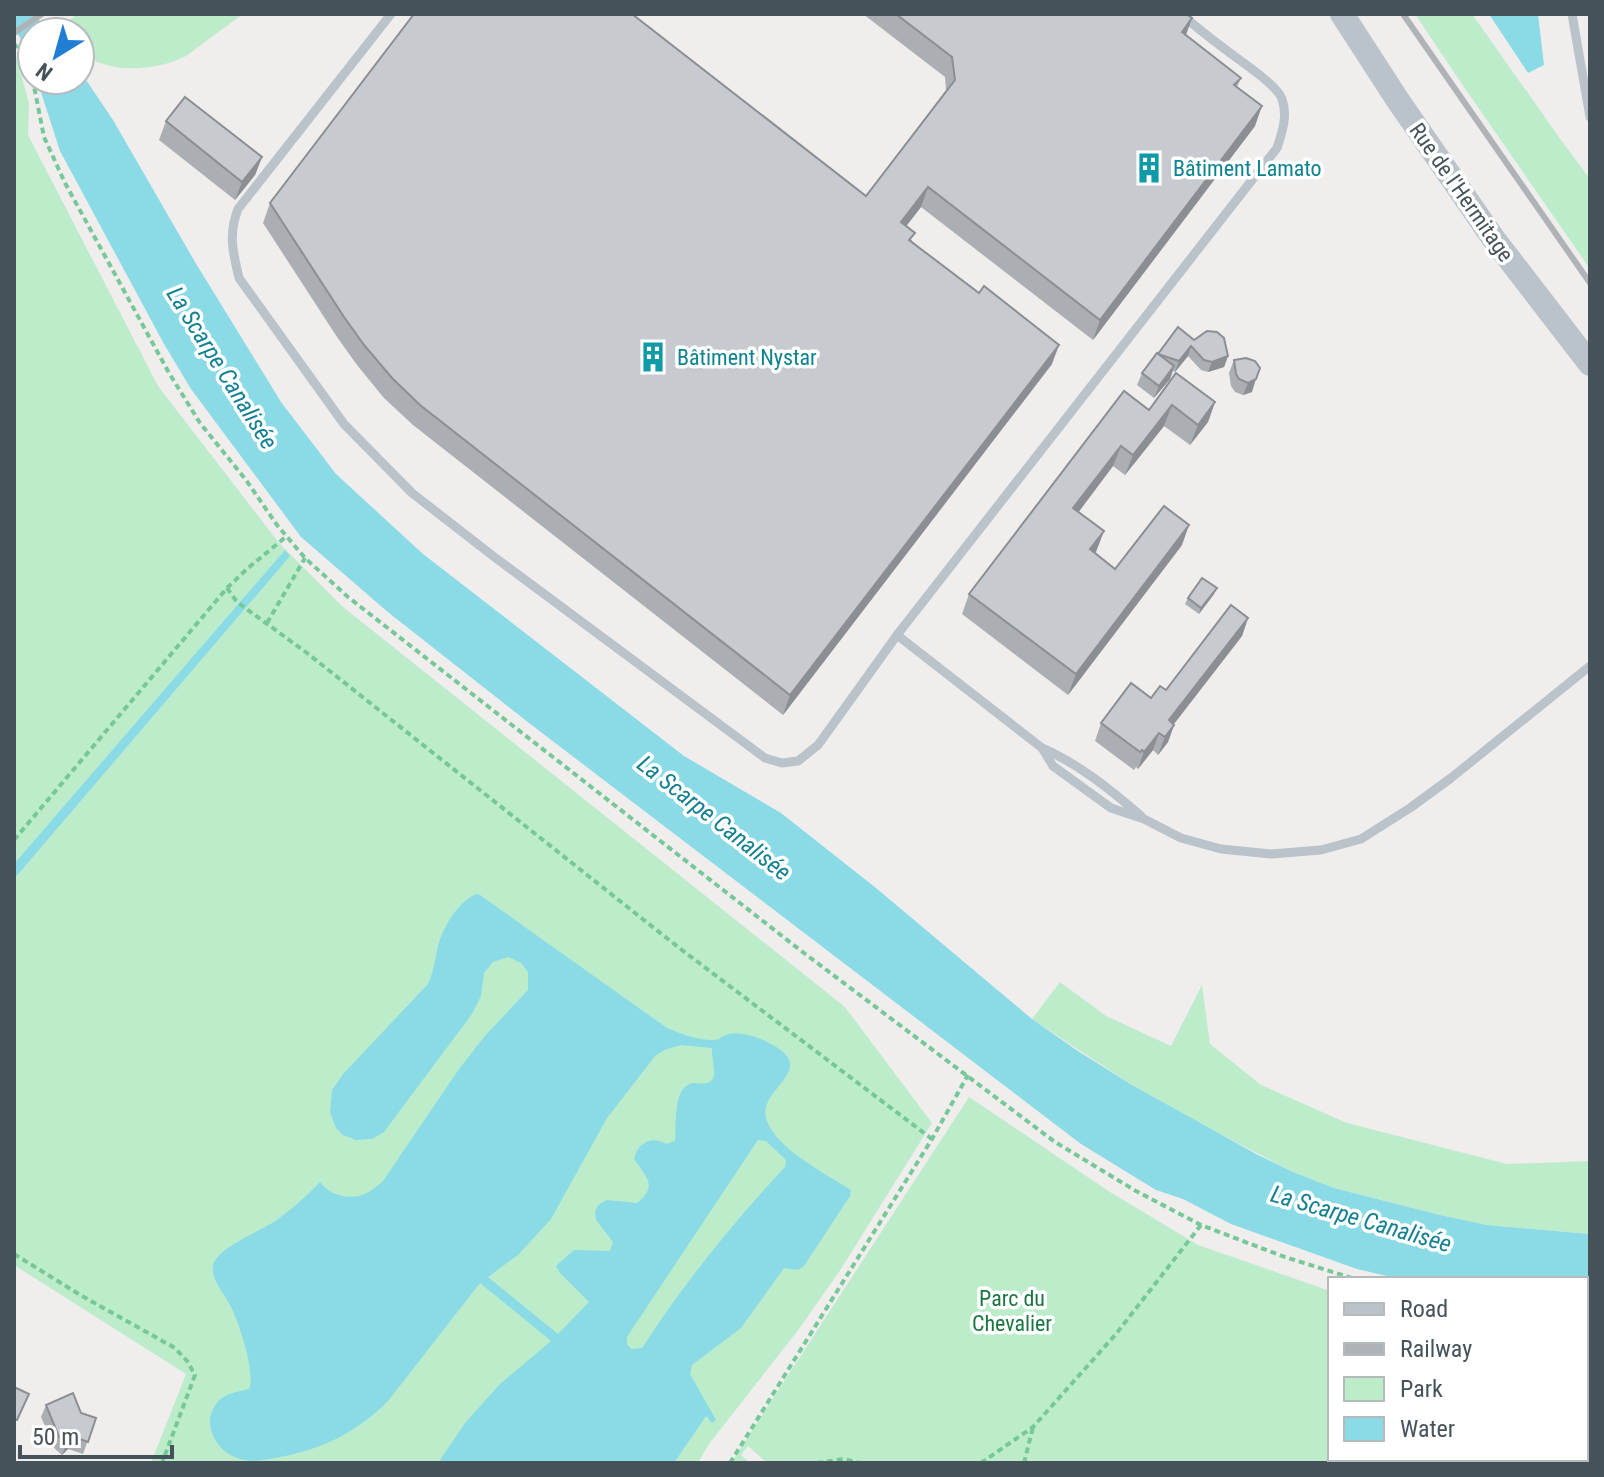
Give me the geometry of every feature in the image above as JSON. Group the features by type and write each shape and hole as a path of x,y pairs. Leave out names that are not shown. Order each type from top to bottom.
{"street":[{"name":"Rue de l'Hermitage","path":"1342,14 1493,238 1590,364"}],"lane":[{"path":"391,14 238,209 231,226 239,278 344,424 412,493 765,758 782,763 798,761 818,745 897,635 1277,148 1284,123 1282,99 1278,92 1181,14"},
{"path":"1572,14 1590,117"},
{"path":"897,635 1042,748 1063,757 1121,798 1144,819 1181,838 1221,849 1271,854 1321,850 1361,839 1451,778 1590,666"}],"path":[{"path":"14,43 33,81 44,137 65,183 169,373 200,423 305,558 348,597 800,950 1055,1142 1136,1191 1201,1225 1349,1277"},
{"path":"14,840 227,588 287,536"},
{"path":"267,623 305,558"},
{"path":"227,588 237,602 678,947 932,1139"},
{"path":"730,1463 932,1139 968,1075"},
{"path":"981,1463 1033,1427 1116,1334 1201,1225"},
{"path":"14,1254 175,1348 187,1361 195,1375 162,1463"},
{"path":"1024,1463 1033,1427"},
{"path":"817,1463 844,1459 860,1463"}],"green space":[{"path":"243,14 182,58 143,68 117,67 96,61 96,16 75,16"},
{"path":"1415,14 1472,14 1590,179 1590,269 1464,87"},
{"path":"14,56 16,96 27,96 29,104 28,135 158,386 279,543 343,607 845,1007 932,1123 841,1269 799,1329 709,1444 698,1463 151,1463 186,1374 14,1265"},
{"path":"1060,982 1106,1016 1171,1046 1202,985 1210,1044 1261,1085 1347,1123 1507,1164 1590,1161 1590,1234 1487,1225 1334,1188 1293,1172 1132,1085 1032,1019"},
{"name":"Parc du Chevalier","path":"969,1097 1110,1192 1198,1245 1328,1290 1328,1461 1588,1461 1590,1333 1590,1463 767,1463 748,1446 741,1455 750,1463 731,1463"}],"water":[{"path":"14,14 36,16 16,16 16,32"},
{"path":"1489,14 1538,14 1544,65 1528,73"},
{"name":"La Scarpe Canalisée","path":"96,95 281,402 336,474 423,554 684,756 781,813 1032,1019 1132,1085 1258,1155 1334,1188 1487,1225 1590,1234 1590,1301 1588,1277 1391,1277 1357,1269 1231,1224 1183,1199 1156,1190 1081,1144 529,723 389,613 301,537 191,389 60,151 42,96"},
{"path":"285,550 290,556 14,879 14,864"},
{"path":"480,895 667,1028 709,1040 731,1034 747,1035 783,1052 790,1062 789,1071 770,1099 766,1109 767,1121 791,1151 851,1190 850,1196 804,1266 798,1270 784,1268 741,1328 692,1365 690,1374 716,1420 712,1423 706,1416 674,1463 438,1463 465,1423 500,1384 551,1341 480,1283 388,1401 364,1422 338,1438 296,1454 259,1460 237,1458 217,1443 210,1419 219,1400 249,1389 250,1372 238,1323 218,1286 213,1266 222,1253 278,1219 320,1182 335,1194 354,1197 367,1193 383,1181 459,1069 528,990 528,972 521,963 508,957 493,962 484,973 481,996 472,1014 384,1132 372,1139 356,1140 343,1135 336,1128 330,1112 332,1090 344,1073 428,984 444,931 457,909 469,898","holes":["681,1045 712,1048 712,1080 693,1083 682,1091 677,1107 675,1141 666,1144 650,1141 639,1149 634,1159 649,1187 643,1197 637,1203 607,1200 598,1205 596,1220 613,1242 610,1251 574,1250 556,1266 589,1302 558,1334 488,1277 518,1255 551,1219 607,1118 656,1055","758,1140 766,1141 785,1159 785,1167 709,1254 642,1348 631,1349 627,1337"]}],"building":[{"name":"Bâtiment Nystar","path":"414,14 632,14 866,196 955,80 952,57 896,14 1186,14 1192,18 1182,32 1241,78 1234,85 1262,106 1100,320 928,187 901,222 915,233 909,240 979,293 984,286 1059,345 790,695 420,405 364,345 270,203"},
{"path":"185,97 262,157 242,182 166,121"},
{"path":"1178,327 1194,340 1207,331 1217,332 1224,338 1228,356 1212,362 1204,360 1191,346 1179,361 1158,354"},
{"path":"1157,353 1174,366 1159,386 1142,373"},
{"path":"1246,358 1255,361 1260,368 1256,379 1248,383 1239,379 1234,360"},
{"path":"1176,373 1215,402 1198,425 1172,405 1133,455 1121,446 1073,508 1104,531 1090,549 1115,569 1164,506 1189,525 1076,674 969,594 1124,391 1149,410"},
{"path":"1202,578 1217,588 1201,608 1188,598"},
{"path":"1231,605 1248,618 1169,720 1174,725 1165,737 1159,733 1144,752 1140,752 1101,723 1131,683 1151,698 1160,686 1166,690"},
{"path":"14,1387 29,1394 17,1420 14,1419"},
{"path":"73,1393 81,1413 96,1418 88,1442 72,1436 67,1443 59,1437 46,1405"}],"railway":[{"path":"14,33 42,14"},
{"path":"1403,14 1590,283"}],"place":[{"name":"Bâtiment Lamato","path":"1149,168"},
{"name":"Bâtiment Nystar","path":"653,357"}]}
